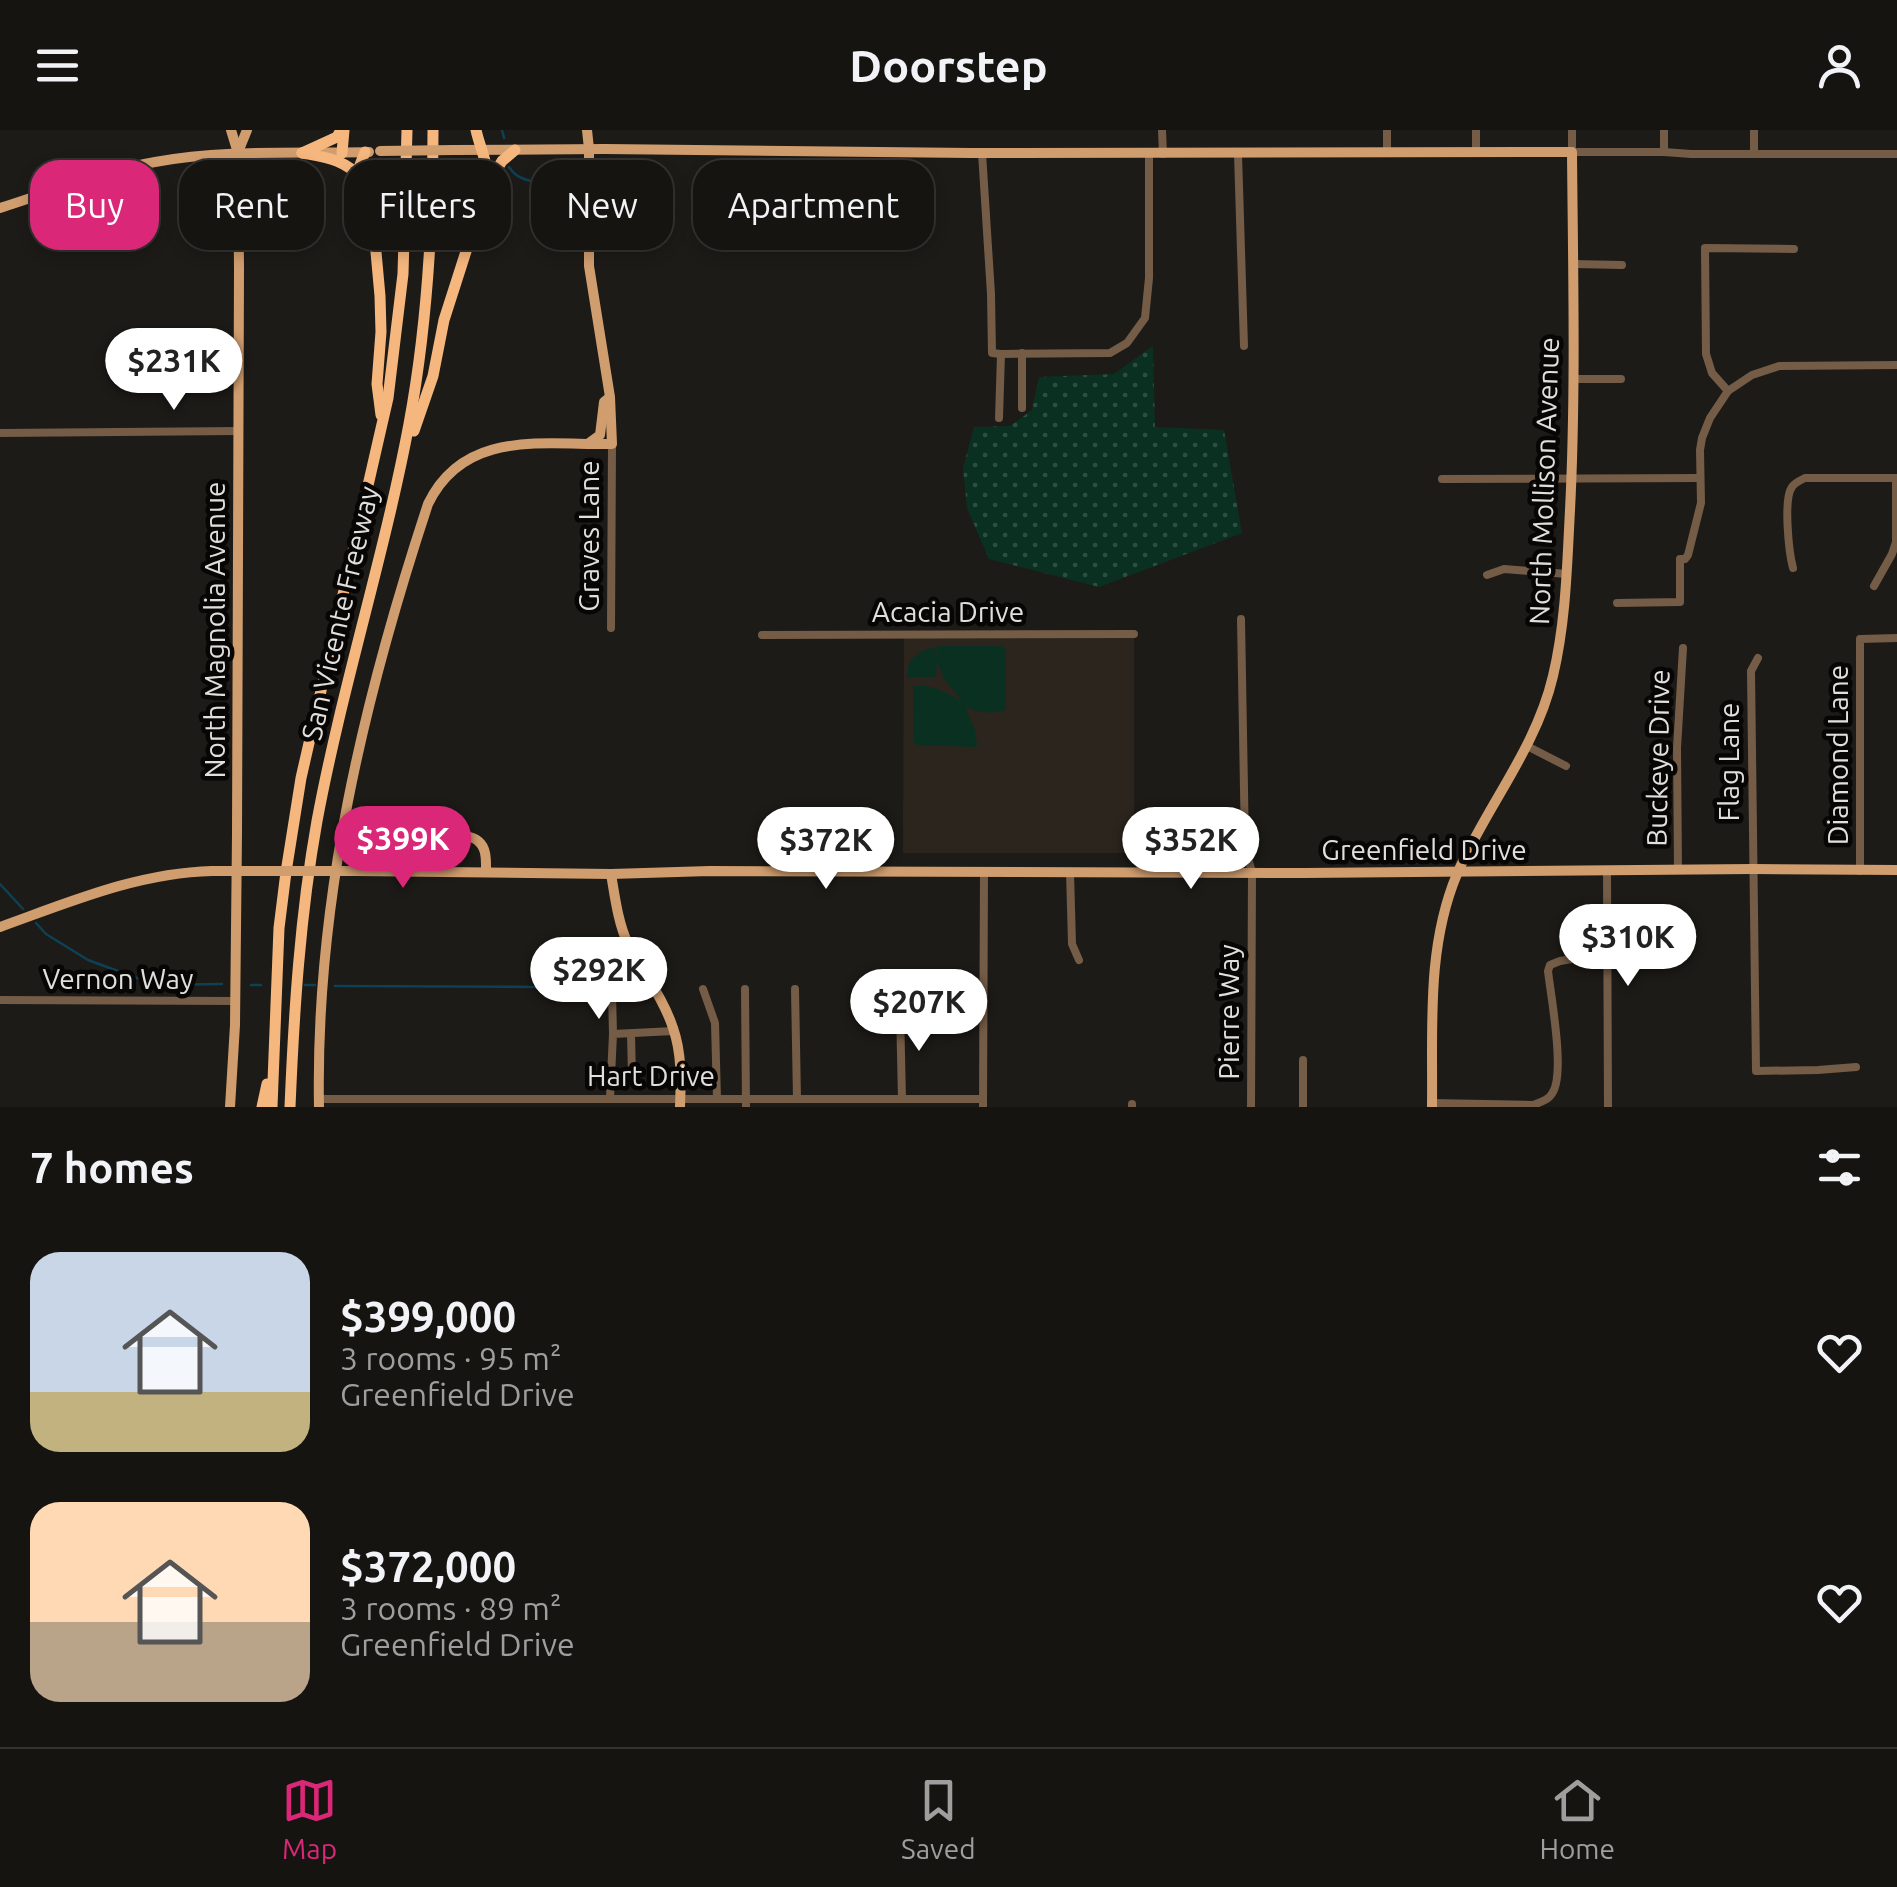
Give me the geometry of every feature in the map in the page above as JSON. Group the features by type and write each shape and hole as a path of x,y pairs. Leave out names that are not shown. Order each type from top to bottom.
{"highway":[{"path":"342,153 343,130"},
{"path":"302,153 337,137 343,130"},
{"name":"San Vicente Freeway","path":"272,1107 280,928 300,778 388,398 403,274 407,130"},
{"name":"San Vicente Freeway","path":"290,1107 295,990 318,819 399,473 419,362 431,234 433,130"},
{"path":"476,130 485,160"},
{"path":"502,160 515,150"},
{"path":"362,160 365,152"},
{"path":"302,153 344,163"},
{"path":"376,250 382,423"},
{"path":"399,473 434,376 444,320 466,250"},
{"path":"262,1107 273,1055"}],"main road":[{"name":"North Magnolia Avenue","path":"230,1107 235,1001 238,431 238,153 231,130"},
{"name":"North Magnolia Avenue","path":"238,153 246,130"},
{"path":"319,1103 326,958 342,832 389,632 434,492 456,466 486,450 517,444 612,444 610,397 589,266 586,130"},
{"path":"0,208 153,162 238,153 589,149 982,154 1572,152"},
{"name":"North Mollison Avenue","path":"1432,1105 1433,994 1441,923 1458,872 1526,746 1552,680 1561,637 1572,478 1572,152"},
{"path":"588,444 600,434 604,402 610,397"},
{"path":"342,832 470,836 483,848 486,871"},
{"name":"Greenfield Drive","path":"0,927 134,881 212,871 611,874 1897,870"},
{"path":"611,874 627,942 655,987 674,1031 680,1103"}],"street":[{"path":"1162,130 1163,154"},
{"path":"1387,130 1387,151"},
{"path":"1476,130 1476,151"},
{"name":"North Mollison Avenue","path":"1572,130 1572,152"},
{"path":"1664,130 1664,152"},
{"path":"1754,130 1754,154"},
{"path":"1572,152 1897,154"},
{"path":"982,154 992,352 1001,354 1110,353 1127,343 1144,318 1150,278 1149,154"},
{"path":"1238,154 1244,346"},
{"path":"1728,392 1712,373 1706,354 1706,248 1794,249"},
{"path":"1573,264 1622,265"},
{"path":"1022,353 1022,408"},
{"path":"1000,418 1001,354"},
{"path":"1616,602 1680,602 1680,559 1688,554 1702,503 1700,450 1715,408 1728,392 1752,375 1779,366 1897,365"},
{"path":"1574,379 1621,379"},
{"path":"0,433 238,431"},
{"name":"Graves Lane","path":"611,628 612,444"},
{"path":"1442,478 1700,478"},
{"path":"1793,568 1788,550 1788,496 1794,484 1805,478 1897,478 1896,542 1874,586"},
{"path":"1487,575 1504,569 1567,574"},
{"name":"Pierre Way","path":"1241,619 1245,846 1252,873 1251,1107"},
{"name":"Acacia Drive","path":"762,635 1134,634"},
{"name":"Diamond Lane","path":"1860,870 1860,639 1897,638"},
{"name":"Buckeye Drive","path":"1678,870 1677,748 1683,648"},
{"name":"Flag Lane","path":"1758,658 1750,671 1756,1070 1856,1067"},
{"path":"1526,746 1566,766"},
{"path":"1607,870 1608,1107"},
{"path":"982,1103 984,871"},
{"path":"1070,872 1072,944 1079,960"},
{"path":"1432,1105 1533,1104 1548,1099 1555,1090 1558,1057 1550,966 1608,953"},
{"path":"745,988 746,1103"},
{"path":"794,988 797,1098"},
{"path":"703,989 715,1023 717,1098"},
{"path":"596,992 612,993 610,1098"},
{"name":"Vernon Way","path":"0,1000 235,1001"},
{"path":"897,1101 900,1010"},
{"path":"613,1034 674,1031"},
{"path":"631,1034 632,1077"},
{"path":"1303,1060 1303,1107"},
{"name":"Hart Drive","path":"319,1103 580,1102 610,1098 680,1103 717,1098 746,1103 797,1098 820,1103 982,1103"}],"shaded area":[{"path":"904,638 1134,638 1134,853 903,853"}],"green space":[{"path":"1153,346 1155,427 1224,430 1242,533 1099,587 989,559 967,508 963,468 974,427 1010,426 1032,410 1039,377 1114,374"},
{"path":"938,646 1005,649 1006,710 985,712 965,706 977,747 914,743 913,685 934,688 963,702 944,679 937,661 936,677 907,677 909,662 936,647 937,659"}],"waterway":[{"path":"502,130 504,138"},
{"path":"511,169 520,178 531,180"},
{"path":"0,884 23,909"},
{"path":"36,923 46,934 88,960 156,985 222,984"},
{"path":"251,985 261,985"},
{"path":"305,985 315,985"},
{"path":"335,986 542,987"}]}
